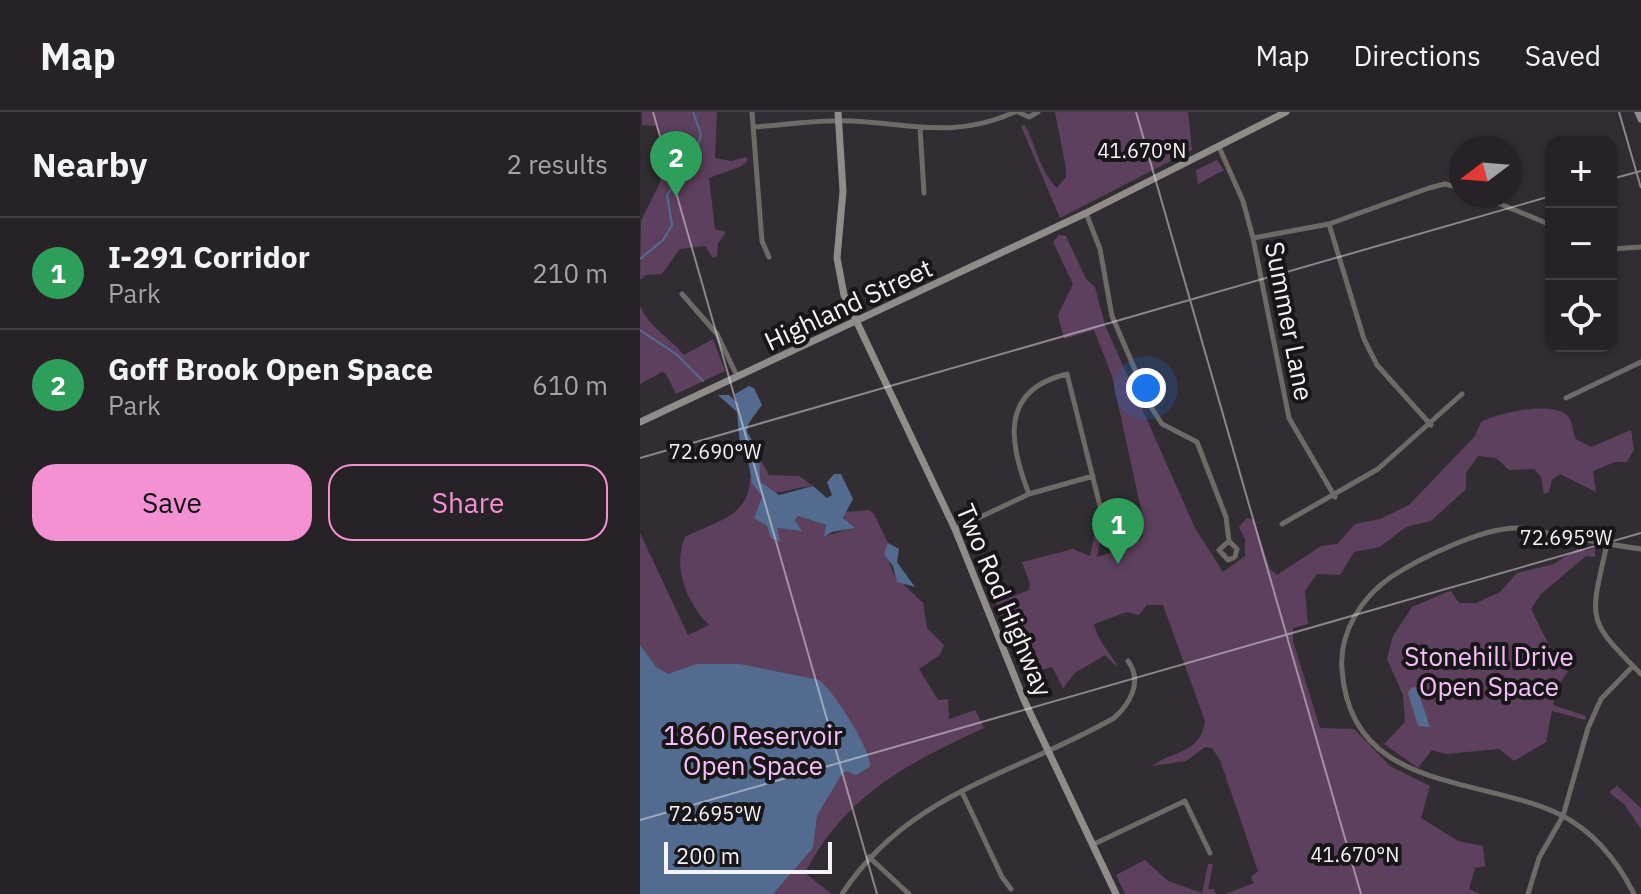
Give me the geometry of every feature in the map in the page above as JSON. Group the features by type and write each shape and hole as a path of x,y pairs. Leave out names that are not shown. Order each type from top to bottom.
{"street":[{"path":"752,112 762,241 769,257"},
{"path":"753,127 838,116 920,128 972,128 1017,112 1029,117 1038,112"},
{"name":"Highland Street","path":"640,422 1072,220 1286,112"},
{"path":"1638,112 1641,119"},
{"name":"Two Rod Highway","path":"838,116 843,191 837,258 844,295 955,529 1047,750 1116,894"},
{"path":"920,128 924,193"},
{"name":"Summer Lane","path":"1219,147 1243,201 1253,238 1289,418 1335,497"},
{"path":"1253,238 1329,224 1429,188 1449,185"},
{"path":"1510,208 1545,223"},
{"path":"1086,213 1100,249 1112,316 1122,345 1162,424 1197,442 1226,517 1229,541"},
{"path":"1329,224 1364,339 1377,365 1431,425"},
{"path":"1617,249 1641,247"},
{"path":"682,294 717,334 737,377"},
{"path":"1566,398 1641,362"},
{"path":"1029,494 1016,460 1012,426 1017,409 1027,397 1055,377 1067,374 1102,514"},
{"path":"1282,524 1335,497 1378,469 1431,425 1462,394"},
{"path":"955,529 1029,494 1093,476"},
{"path":"1634,894 1600,843 1563,816 1517,799 1406,770 1376,746 1351,710 1343,687 1344,639 1369,596 1390,578 1426,558 1484,535 1516,527 1641,549"},
{"path":"1607,544 1594,600 1596,622 1609,644 1641,674"},
{"path":"842,894 869,857 901,827 962,792 1119,714 1134,689 1134,670 1128,661"},
{"path":"1528,894 1539,858 1563,816 1588,728 1601,699 1633,666"},
{"path":"962,792 1002,877 1011,889"},
{"path":"1092,845 1185,801 1210,853"},
{"path":"869,857 909,894"}],"green space":[{"path":"642,112 717,112 715,158 731,161 746,157 748,160 742,166 709,178 715,229 726,232 718,243 717,256 713,258 705,246 680,249 662,274 646,275 640,280 641,221 660,183 663,146 656,126 642,125"},
{"path":"1055,112 1188,112 1192,150 1060,218 1021,126 1025,125 1042,166 1057,188 1066,177 1066,168"},
{"path":"1217,160 1224,170 1198,184 1196,170"},
{"path":"1059,235 1066,236 1086,279 1095,287 1105,325 1195,528 1223,572 1245,556 1245,539 1239,527 1247,518 1254,520 1270,569 1277,575 1321,546 1337,544 1355,524 1380,519 1409,505 1475,436 1481,422 1489,419 1524,410 1559,411 1569,417 1576,439 1591,447 1631,430 1634,450 1627,462 1615,462 1593,471 1596,492 1560,474 1552,480 1549,492 1544,494 1541,477 1534,469 1509,470 1496,458 1478,456 1466,473 1466,489 1431,521 1406,527 1380,547 1354,552 1340,575 1317,574 1305,591 1308,624 1293,628 1293,641 1320,728 1354,729 1390,766 1430,786 1421,818 1458,841 1483,846 1485,866 1475,868 1469,889 1480,894 1225,894 1254,883 1251,877 1258,871 1220,760 1212,748 1205,747 1186,761 1152,766 1191,746 1198,740 1205,721 1163,605 1147,605 1139,615 1127,612 1094,624 1118,668 1105,655 1075,673 1063,688 1052,667 1033,672 1020,669 996,603 1029,590 1030,584 1022,562 1073,549 1090,556 1097,523 1103,524 1097,557 1130,547 1142,538 1144,523 1112,376 1094,330 1064,339 1058,315 1073,284 1053,242"},
{"path":"640,306 654,326 684,355 713,339 725,371 676,394 662,372 640,384"},
{"path":"759,457 769,475 799,476 813,486 782,492 768,491 760,474"},
{"name":"1860 Reservoir Open Space","path":"750,477 762,497 757,520 767,526 776,541 779,541 776,528 801,530 795,519 798,516 826,525 826,536 853,528 845,522 844,512 869,510 874,514 888,543 889,562 894,575 923,603 927,628 944,645 940,655 919,669 938,700 948,699 949,719 975,710 984,728 930,754 881,784 839,822 805,873 832,894 640,894 640,533 688,635 709,625 688,596 681,572 681,549 685,537 719,522 738,509 744,501"},
{"name":"Stonehill Drive Open Space","path":"1580,547 1585,551 1595,548 1595,557 1586,556 1541,594 1531,609 1551,649 1568,672 1557,687 1553,705 1586,716 1585,720 1552,711 1546,742 1514,761 1499,749 1446,754 1432,750 1418,768 1384,744 1405,722 1403,695 1387,659 1393,636 1412,607 1451,591 1459,603 1476,603 1500,592 1517,573 1554,564"},
{"path":"1617,786 1641,808 1641,829 1624,804 1611,794 1610,791"},
{"path":"1145,860 1168,881 1202,893 1208,864 1213,864 1208,889 1214,889 1216,894 1125,894 1116,875"}],"water":[{"path":"749,386 754,388 762,405 749,423 747,432 759,457 762,483 779,495 813,486 827,498 832,495 827,482 834,474 841,474 853,499 843,518 855,528 832,532 824,537 826,525 798,516 795,520 802,531 777,528 780,542 771,538 767,526 754,518 762,497 752,483 748,460 740,445 737,412 718,395 729,395 737,403 735,394"},
{"path":"888,543 899,549 897,562 915,587 897,582 893,566 884,554"},
{"name":"1860 Reservoir Open Space","path":"640,645 656,667 668,674 696,664 740,664 819,680 859,736 870,767 856,775 846,771 842,774 817,815 813,848 773,894 640,894"},
{"path":"1412,687 1417,688 1430,727 1418,726 1408,693"}],"waterway":[{"path":"640,259 663,240 672,225 667,195 697,149 701,134 693,112"},
{"path":"640,330 676,354 703,381"}],"place":[{"name":"Goff Brook Open Space","path":"676,197"},
{"name":"I-291 Corridor","path":"1118,564"}]}
